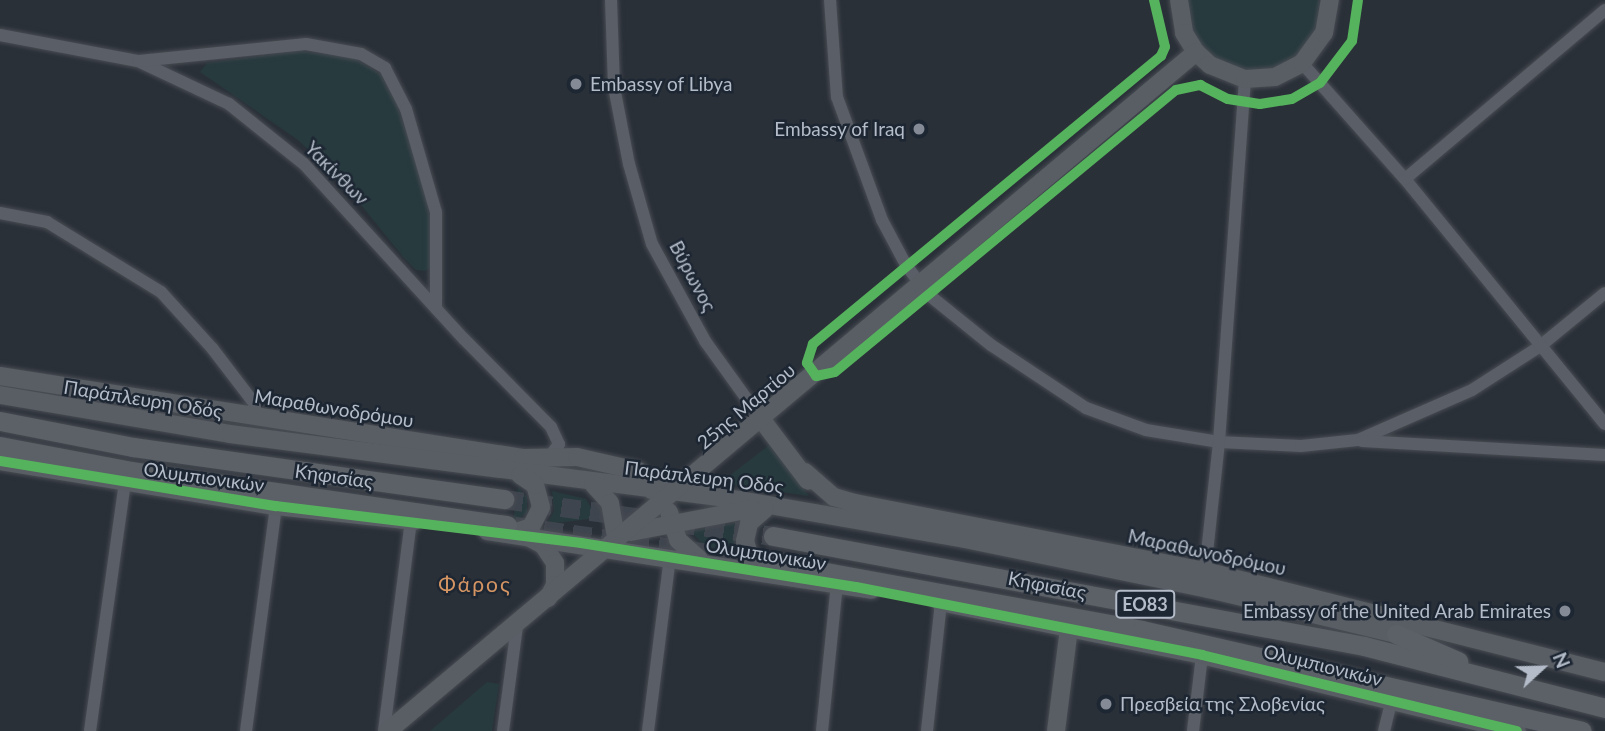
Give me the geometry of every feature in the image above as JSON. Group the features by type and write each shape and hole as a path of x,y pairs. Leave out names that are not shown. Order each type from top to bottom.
{"main road":[{"name":"Κηφισίας","path":"0,421 100,442 504,499"},
{"name":"Κηφισίας","path":"0,446 131,471 515,532"},
{"name":"Κηφισίας","path":"773,536 1364,646 1605,708"},
{"name":"Κηφισίας","path":"768,566 1142,630 1582,731"},
{"path":"1396,634 1513,686"}],"street":[{"name":"Βύρωνος","path":"611,0 618,110 652,244 705,341 762,420 805,472 818,501 850,520"},
{"path":"830,0 837,97 882,220 921,285 990,345 1086,408 1146,430 1219,442 1301,446 1358,440 1605,455"},
{"path":"1179,0 1184,33 1196,52 1218,70 1245,79 1275,77 1302,63 1324,33 1330,0"},
{"path":"1405,179 1605,9"},
{"name":"Υακίνθων","path":"0,35 138,61 229,104 304,164 436,308 558,435 559,444 550,456"},
{"path":"138,61 306,44 361,54 385,68 406,108 436,212 436,308"},
{"name":"25ης Μαρτίου","path":"386,731 517,626 1196,52"},
{"path":"1302,63 1405,179 1539,347 1605,424"},
{"path":"1205,571 1219,442 1245,79"},
{"path":"0,213 47,222 160,292 212,348 254,403 257,418"},
{"path":"1358,440 1472,390 1539,347 1605,293"},
{"name":"Μαραθωνοδρόμου","path":"0,376 523,458 550,456 634,469 648,479 652,490"},
{"name":"Παράπλευρη Οδός","path":"0,395 79,411 850,520 1209,589 1396,634"},
{"name":"Ολυμπιονικών","path":"0,461 276,506 515,532 618,540 670,557 768,566 837,584 1202,655 1517,731"},
{"name":"Μαραθωνοδρόμου","path":"805,472 834,497 855,503 1205,571 1605,672"},
{"path":"515,532 530,527 541,507 536,485 517,473"},
{"path":"90,731 125,483"},
{"path":"593,484 610,503 618,540 671,523 772,508"},
{"path":"672,495 671,523 687,551 702,561"},
{"path":"246,731 276,506"},
{"path":"768,566 754,562 745,547 749,523 772,508"},
{"path":"386,731 411,520"},
{"path":"515,532 543,545 555,563 555,585 546,601"},
{"path":"648,731 670,557"},
{"path":"822,731 837,584"},
{"path":"927,731 941,603"},
{"path":"502,731 517,626"},
{"path":"1056,731 1069,628"},
{"path":"1193,731 1202,655"},
{"path":"1384,731 1392,700"}],"green space":[{"path":"1187,0 1319,0 1321,14 1307,47 1280,68 1245,72 1212,58 1190,30"},
{"path":"299,51 354,58 382,75 396,101 426,195 432,232 430,268 425,271 416,270 404,258 344,184 298,140 200,72 207,63"},
{"path":"769,445 809,496 720,483"},
{"path":"518,487 527,497 527,513 513,522"},
{"path":"552,491 586,499 598,518 547,524 554,511"},
{"path":"736,523 734,552 705,546 690,531"},
{"path":"487,682 499,684 492,731 430,731"}],"tunnel":[{"path":"504,499 773,536"},
{"path":"515,526 766,561"}],"cycle path":[{"path":"1154,0 1165,47 1161,56 813,344 807,363 816,376 835,372 1176,90 1200,85 1228,99 1260,104 1292,99 1320,83 1352,41 1358,0"},
{"path":"0,461 276,506 581,543 856,587 1202,655 1517,731"}],"place":[{"name":"Embassy of Libya","path":"576,84"},
{"name":"Embassy of Iraq","path":"919,129"},
{"name":"Embassy of the United Arab Emirates","path":"1565,611"},
{"name":"Πρεσβεία της Σλοβενίας","path":"1106,704"}],"district":[{"name":"Φάρος","path":"475,584"}]}
